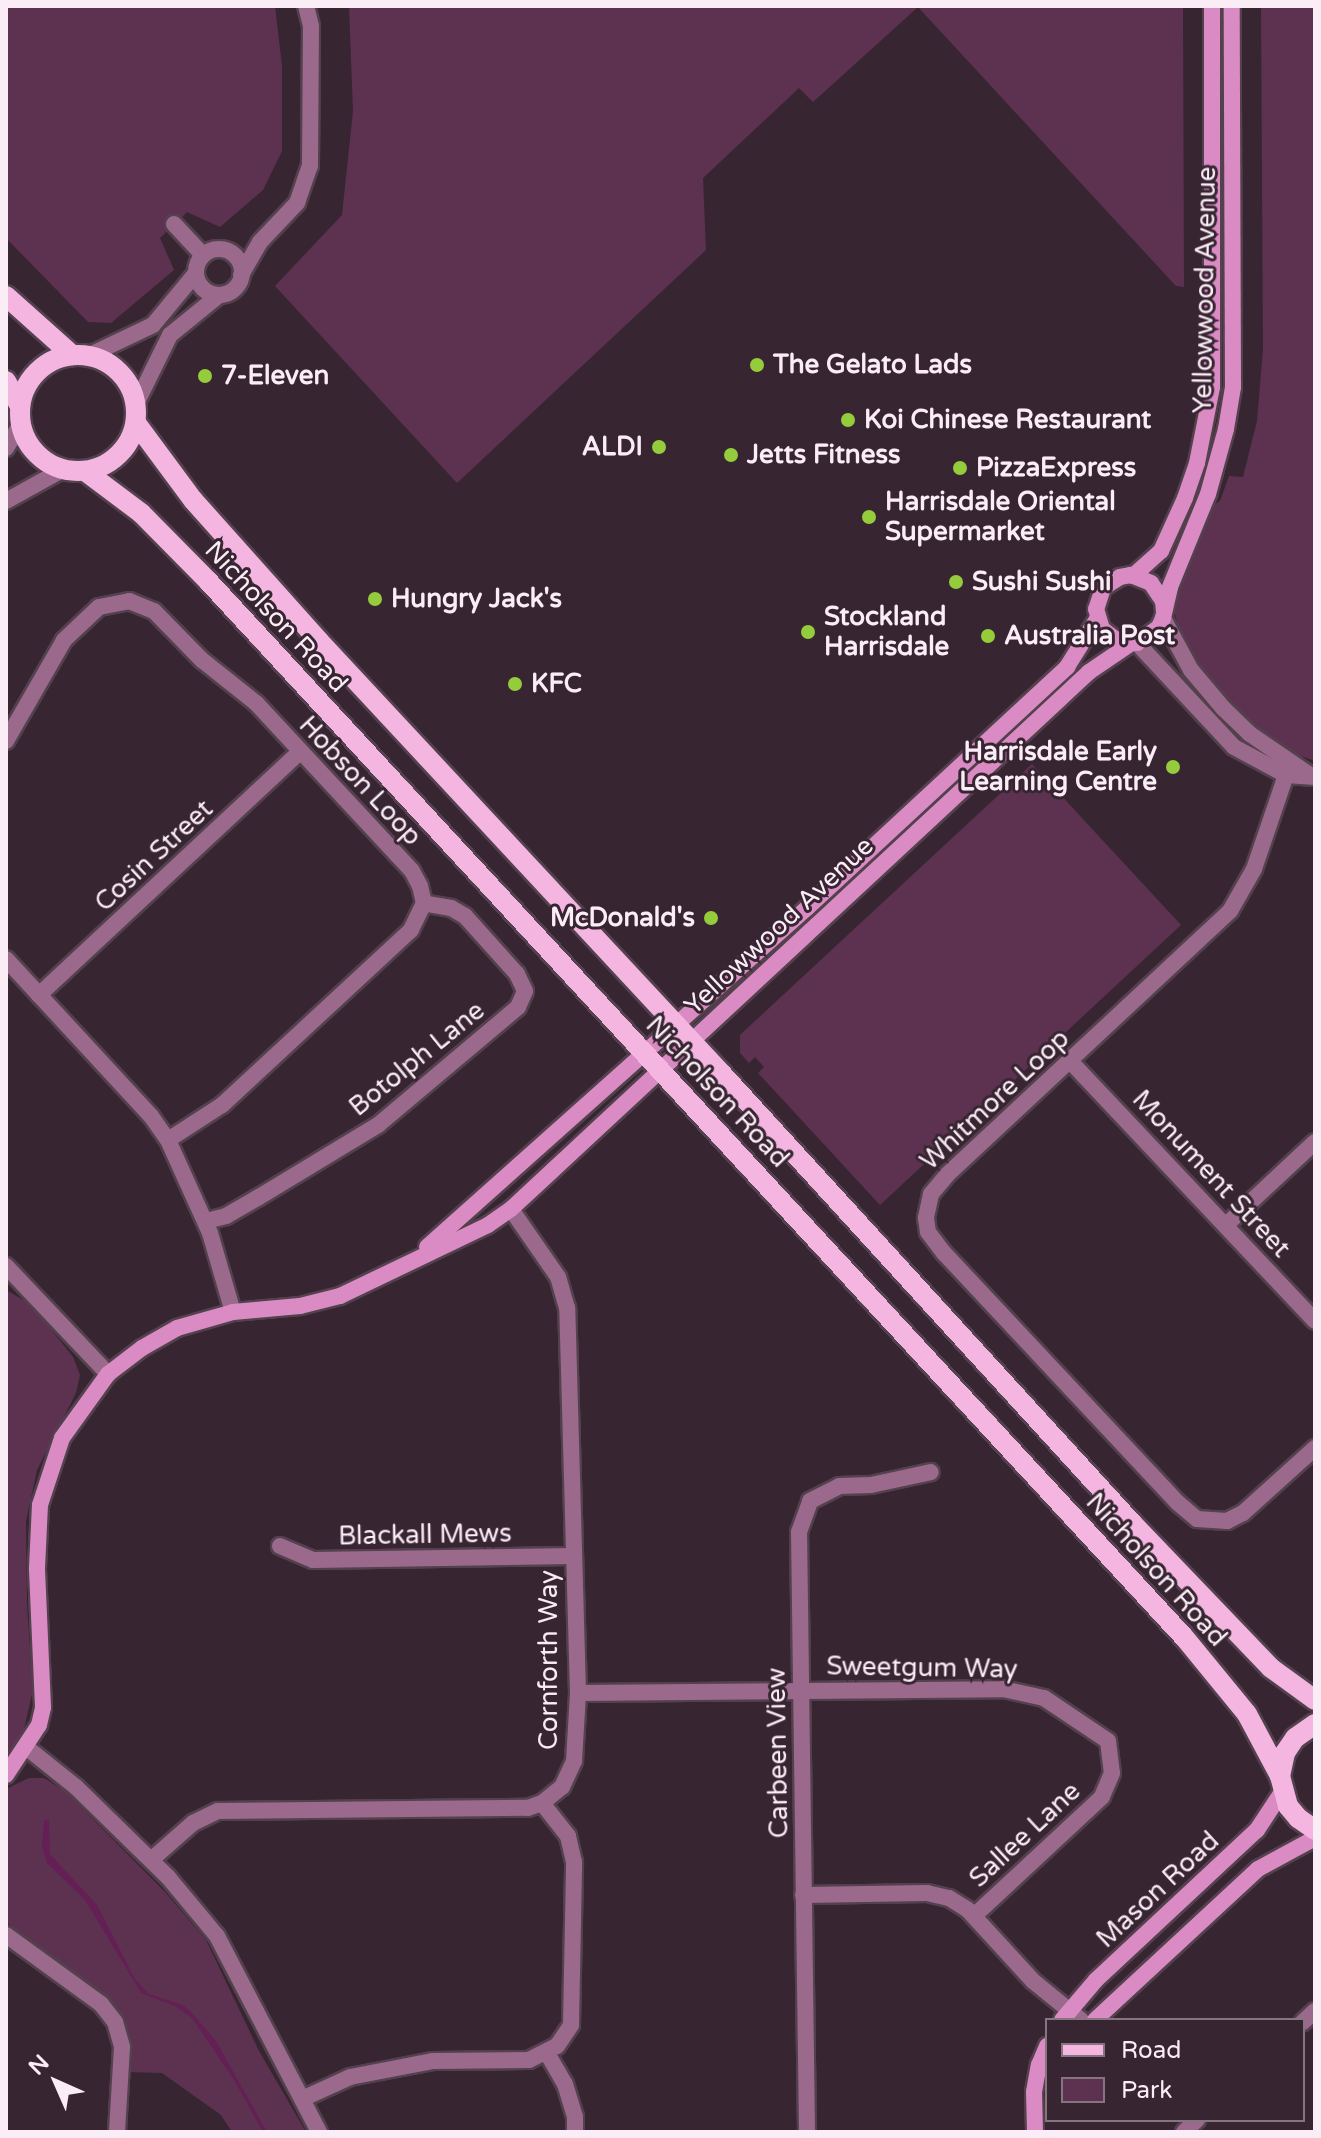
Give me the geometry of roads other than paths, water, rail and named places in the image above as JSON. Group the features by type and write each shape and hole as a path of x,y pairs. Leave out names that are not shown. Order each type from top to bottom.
{"main road":[{"name":"Nicholson Road","path":"6,296 80,356 117,370 129,385 136,413 240,553 1242,1640 1271,1668 1315,1700"},
{"path":"20,415 26,387 38,372 54,361 80,356"},
{"name":"Nicholson Road","path":"6,381 20,415 26,441 37,455 64,469 85,471 127,500 166,538 1184,1637 1247,1714 1298,1818 1315,1830"},
{"path":"85,471 103,466 118,456 130,441 136,413"},
{"path":"1281,1784 1285,1753 1295,1738 1315,1724"}],"street":[{"path":"136,413 170,335 219,295 232,291 267,233 297,203 310,166 311,26 306,6"},
{"path":"311,26 318,6"},
{"name":"Yellowwood Avenue","path":"414,1258 676,1025 1067,667 1097,619 1096,609 1103,588 1120,577 1133,576 1161,551 1197,463 1212,387 1212,6"},
{"name":"Yellowwood Avenue","path":"6,1775 39,1725 43,1707 37,1544 40,1505 62,1438 108,1374 142,1348 177,1328 233,1312 300,1306 340,1296 488,1225 511,1209 1089,672 1133,643 1153,634 1163,615 1217,466 1233,387 1232,6"},
{"path":"174,224 203,255"},
{"path":"203,255 225,250 267,233"},
{"path":"225,250 238,260 241,275"},
{"path":"80,356 153,325 196,273 203,255"},
{"path":"196,273 205,291 219,295"},
{"path":"6,448 20,415"},
{"path":"6,501 64,469"},
{"path":"1133,576 1151,583 1158,591 1163,615 1191,670 1223,708 1250,734 1314,777"},
{"name":"Hobson Loop","path":"6,741 64,640 99,607 129,601 154,611 202,660 256,703 412,871 424,903"},
{"path":"1097,619 1109,637 1133,643 1234,747 1286,775 1314,777"},
{"name":"Cosin Street","path":"39,995 300,752"},
{"name":"Whitmore Loop","path":"1286,775 1254,869 1230,911 931,1194 926,1209 928,1232 1168,1492 1197,1519 1227,1521 1243,1513 1315,1448"},
{"path":"168,1140 222,1105 411,930 424,903"},
{"name":"Botolph Lane","path":"206,1221 237,1210 378,1125 518,1007 525,991 517,974 465,916 451,908 424,903"},
{"path":"6,959 151,1116 168,1140 206,1221 233,1312"},
{"name":"Monument Street","path":"1070,1061 1227,1224 1315,1321"},
{"path":"1227,1224 1315,1142"},
{"name":"Cornforth Way","path":"511,1209 558,1277 567,1308 578,1693 574,1761 562,1787 542,1803"},
{"path":"6,1266 108,1374"},
{"name":"Carbeen View","path":"807,2132 799,1532 810,1501 839,1486 871,1485 931,1472"},
{"name":"Blackall Mews","path":"280,1546 313,1560 573,1556"},
{"name":"Sweetgum Way","path":"578,1693 801,1690 1023,1692 1044,1698 1108,1741"},
{"name":"Sallee Lane","path":"974,1916 1102,1797 1112,1773 1108,1741"},
{"path":"26,1747 76,1787 151,1860 217,1936 319,2132"},
{"name":"Mason Road","path":"1071,2017 1096,1980 1257,1830 1281,1784"},
{"path":"151,1860 193,1823 218,1811 528,1808 542,1803 568,1836 574,1862 571,2025 547,2053 529,2060 433,2061 350,2077 302,2099"},
{"name":"Mason Road","path":"1097,2018 1258,1869 1315,1838"},
{"path":"803,1895 927,1893 949,1898 974,1916 1033,1981 1071,2017"},
{"path":"6,1935 101,2004 115,2022 122,2047 117,2132"},
{"path":"1037,2132 1034,2092 1045,2051"},
{"path":"547,2053 565,2084 575,2117 575,2132"},
{"path":"1037,2132 1045,2103"}],"place":[{"name":"The Gelato Lads","path":"757,365"},
{"name":"7-Eleven","path":"205,376"},
{"name":"Koi Chinese Restaurant","path":"848,420"},
{"name":"ALDI","path":"659,447"},
{"name":"Jetts Fitness","path":"731,455"},
{"name":"PizzaExpress","path":"960,468"},
{"name":"Harrisdale Oriental Supermarket","path":"869,517"},
{"name":"Sushi Sushi","path":"956,582"},
{"name":"Hungry Jack's","path":"375,599"},
{"name":"Stockland Harrisdale","path":"808,632"},
{"name":"Australia Post","path":"988,636"},
{"name":"KFC","path":"515,684"},
{"name":"Harrisdale Early Learning Centre","path":"1173,767"},
{"name":"McDonald's","path":"711,918"}]}
